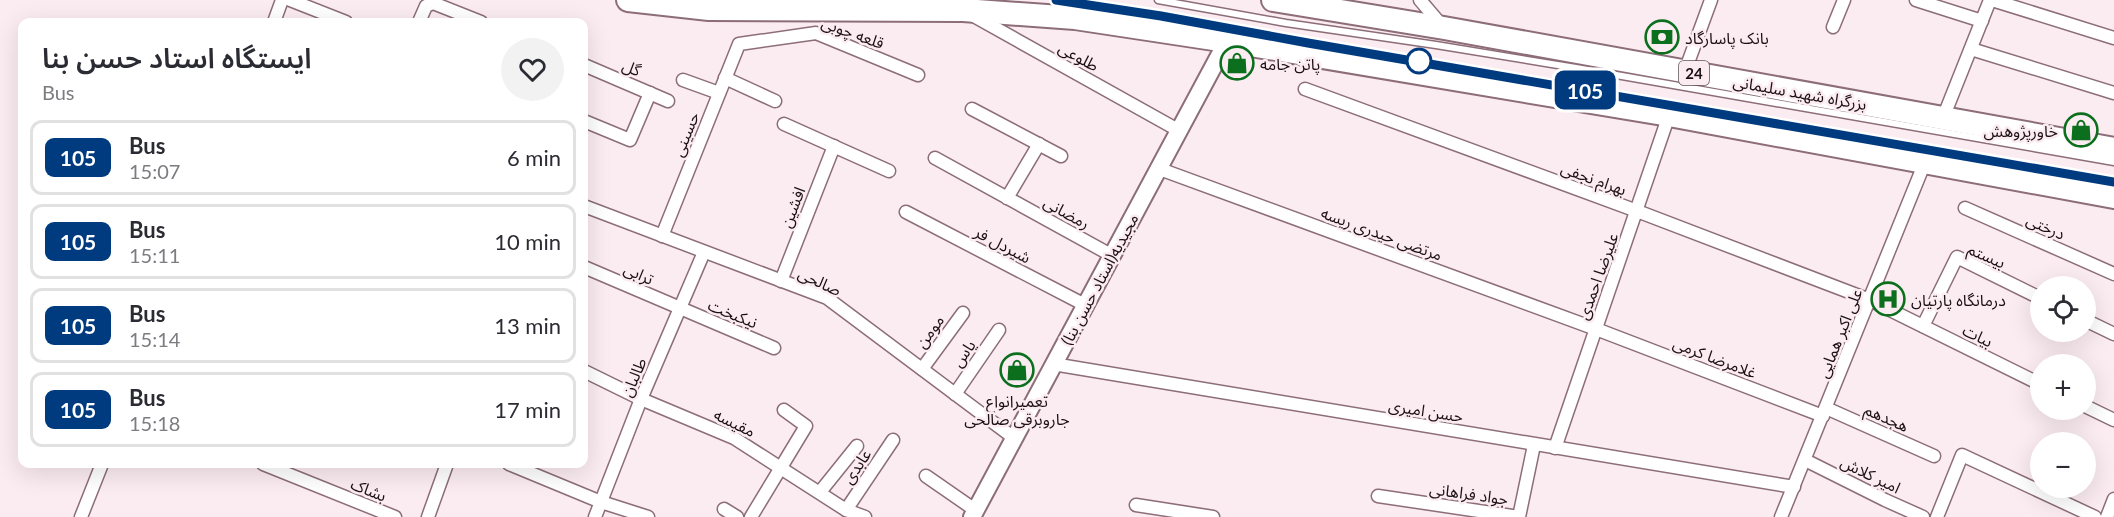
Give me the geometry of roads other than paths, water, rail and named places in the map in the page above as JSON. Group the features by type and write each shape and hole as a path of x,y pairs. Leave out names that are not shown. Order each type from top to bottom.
{"highway":[{"path":"628,0 709,9 963,10 1075,18 1227,40 1669,116 2114,197"},
{"name":"بزرگراه شهید سلیمانی","path":"1273,0 1444,28 2114,149"}],"main road":[{"name":"مجیدیه(استاد حسن بنا)","path":"973,514 1227,40"}],"street":[{"path":"275,18 282,0"},
{"path":"290,0 336,18"},
{"path":"1420,0 1444,28"},
{"path":"1685,71 1712,0"},
{"path":"1833,27 1844,0"},
{"path":"1916,0 1982,21"},
{"path":"1943,118 1991,0 2114,38"},
{"path":"421,18 426,6 433,3 472,18"},
{"name":"طلوعی","path":"963,10 1178,130"},
{"name":"قلعه چوبی","path":"738,44 816,33 918,75"},
{"name":"حسینی","path":"662,236 738,44"},
{"path":"1971,49 2114,93"},
{"name":"گل","path":"588,67 668,101"},
{"path":"725,78 776,101"},
{"path":"683,80 718,93"},
{"name":"بهرام نجفی","path":"1305,89 1637,211 1870,300"},
{"path":"588,123 630,140 650,93"},
{"path":"972,109 1061,156"},
{"name":"علیرضا احمدی","path":"1555,448 1669,116"},
{"path":"784,124 889,171"},
{"path":"1007,198 1039,144"},
{"name":"افشین","path":"781,281 834,146"},
{"name":"رمضانی","path":"935,159 1111,255"},
{"name":"علی اکبر همایی","path":"1781,517 1926,162"},
{"name":"مرتضی حیدری ریسه","path":"1157,168 1596,329"},
{"name":"صالحی","path":"588,208 827,298 1014,438"},
{"name":"درختی","path":"1965,208 2114,274"},
{"name":"شیردل فر","path":"906,212 1085,305"},
{"name":"طالبان","path":"596,517 641,399 704,252"},
{"name":"بیستم","path":"1923,326 1957,257 2030,293"},
{"name":"ترابی","path":"588,269 680,309"},
{"name":"بیات","path":"1870,300 2030,379"},
{"name":"نیکبخت","path":"680,309 774,348"},
{"name":"مومن","path":"922,369 963,313"},
{"path":"2096,325 2114,334"},
{"name":"غلامرضا کرمی","path":"1596,329 1825,412"},
{"name":"یاس","path":"955,394 999,330"},
{"name":"حسن امیری","path":"1053,364 1794,487"},
{"name":"مقیسه","path":"588,373 641,399 734,438 846,510 865,517"},
{"path":"751,517 806,426 784,410"},
{"path":"2096,411 2114,420"},
{"name":"هجدهم","path":"1825,412 1934,456"},
{"name":"عابدی","path":"846,510 893,440"},
{"name":"جواد فراهانی","path":"1378,496 1519,517 1534,445"},
{"path":"820,492 856,446"},
{"path":"1937,517 1962,455 2095,517"},
{"name":"امیر کلاش","path":"1805,460 1885,501 1923,517"},
{"path":"81,517 100,468"},
{"name":"بشاک","path":"274,468 395,517"},
{"path":"428,517 446,468"},
{"path":"519,468 601,502 648,517"},
{"path":"926,476 973,514"},
{"path":"2107,517 2114,499"},
{"path":"1136,505 1213,517"},
{"path":"724,509 737,517"}],"lane":[{"path":"1056,0 1161,16 1319,45"},
{"path":"1158,0 1286,23 1598,72 2114,162"},
{"path":"1381,56 1551,84"},
{"path":"1700,109 2114,182"}],"place":[{"name":"بانک پاسارگاد","path":"1662,37"},
{"name":"پاتن جامه","path":"1237,63"},
{"name":"خاورپژوهش","path":"2081,130"},
{"name":"درمانگاه پارتیان","path":"1888,299"},
{"name":"تعمیرانواع جاروبرقی صالحی","path":"1017,370"}]}
